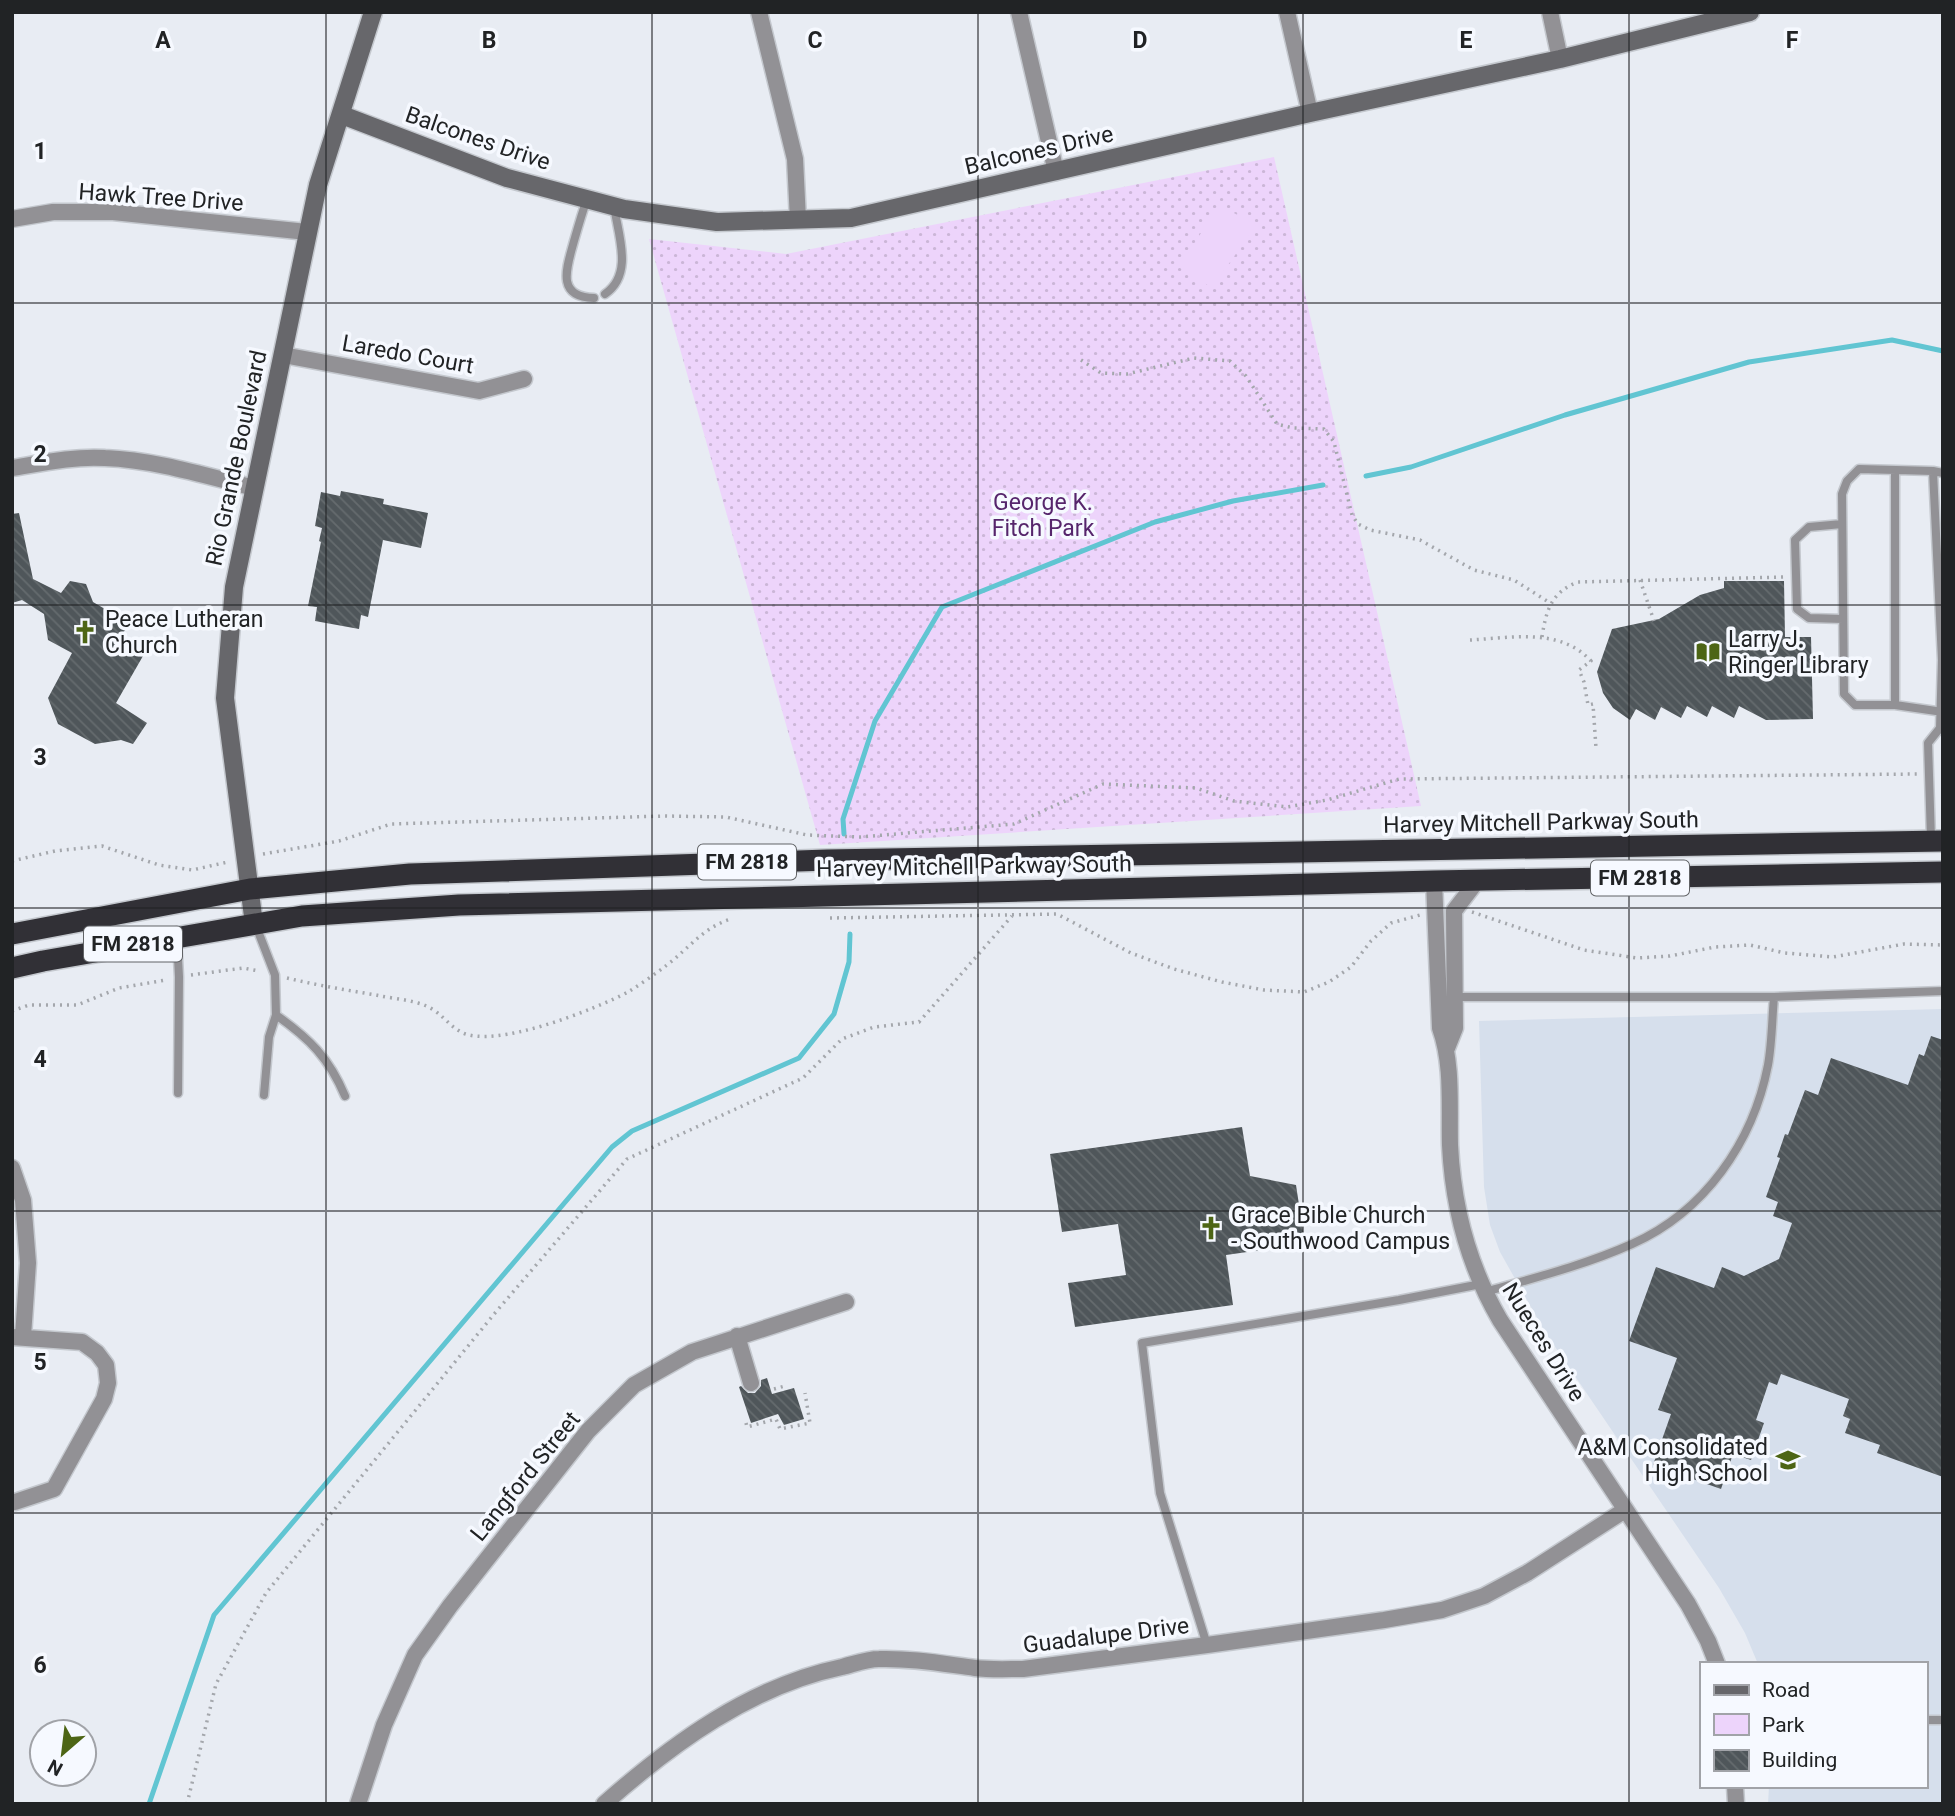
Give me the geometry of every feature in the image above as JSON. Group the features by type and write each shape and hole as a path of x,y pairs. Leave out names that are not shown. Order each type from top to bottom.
{"highway":[{"name":"Harvey Mitchell Parkway South","path":"12,934 250,889 410,874 827,860 1937,841"},
{"path":"1434,881 1444,867 1471,850"},
{"name":"Harvey Mitchell Parkway South","path":"12,968 302,916 459,905 1434,881 1943,872"}],"street":[{"name":"Rio Grande Boulevard","path":"254,924 225,698 234,587 318,184 373,12"},
{"path":"759,12 795,159 798,220"},
{"path":"1019,12 1056,172"},
{"path":"1287,12 1310,113"},
{"path":"1550,12 1560,59"},
{"name":"Balcones Drive","path":"342,115 507,178 614,206 717,222 851,218 1560,59 1750,12"},
{"name":"Hawk Tree Drive","path":"12,219 53,212 113,212 307,232"},
{"name":"Laredo Court","path":"283,355 479,391 524,379"},
{"path":"12,468 56,460 104,457 163,465 255,488"},
{"name":"Nueces Drive","path":"1434,881 1440,1028 1447,1048 1454,1195 1464,1240 1483,1288 1500,1320 1688,1604 1716,1662"},
{"path":"1454,911 1477,881"},
{"name":"Nueces Drive","path":"1447,1048 1455,1028 1454,911"},
{"path":"12,1168 29,1263 17,1337 82,1342 97,1353 106,1365 108,1383 104,1399 54,1489 15,1502"},
{"name":"Langford Street","path":"358,1804 384,1725 415,1655 450,1605 588,1431 634,1385 692,1352 846,1301"},
{"path":"737,1336 751,1383"},
{"name":"Guadalupe Drive","path":"604,1804 651,1762 718,1717 784,1684 830,1669 878,1659 1023,1669 1416,1615 1485,1596 1527,1573 1625,1510"}],"lane":[{"path":"586,199 565,272 568,286 573,293 583,298 594,298"},
{"path":"605,294 612,289 623,267 614,206"},
{"path":"1942,712 1895,705 1855,705 1844,694 1842,494 1847,481 1859,469 1943,472"},
{"path":"1895,470 1895,705"},
{"path":"1933,471 1940,544 1942,730 1928,744 1937,841"},
{"path":"1842,524 1809,527 1795,541 1797,609 1809,618 1843,619"},
{"path":"254,924 275,975 276,1015 270,1037 264,1095"},
{"path":"177,937 178,1093"},
{"path":"1454,997 1774,996 1943,991"},
{"path":"1207,1645 1160,1493 1142,1343 1483,1288 1633,1244 1669,1223 1701,1196 1734,1153 1757,1108 1769,1059 1774,996"},
{"path":"276,1015 299,1031 333,1068 345,1096"}],"path":[{"path":"1081,360 1101,373 1127,374 1194,358 1230,360 1246,376 1277,424 1293,428 1324,429 1334,442 1352,515 1358,524 1370,530 1420,540 1474,570 1514,580 1550,603"},
{"path":"1542,637 1550,603 1564,588 1578,582 1787,576"},
{"path":"1640,579 1654,621"},
{"path":"1470,639 1542,637 1572,645 1591,660 1579,670 1588,705 1594,704 1596,748"},
{"path":"12,862 55,851 102,846 159,864 192,870 339,841 391,824 665,816 726,817 807,835 860,837 1014,824 1103,784 1196,789 1234,801 1286,807 1327,800 1399,779 1929,774"},
{"path":"824,918 1057,914 1131,953 1174,969 1264,990 1304,992 1329,982 1351,967 1371,941 1391,923 1436,910"},
{"path":"1454,911 1469,911 1601,954 1637,958 1750,944 1786,953 1833,957 1904,944 1943,945"},
{"path":"187,1804 216,1684 266,1593 495,1313 627,1158 803,1078 842,1039 874,1027 919,1021 1013,915"},
{"path":"12,1011 29,1005 77,1005 119,988 243,968 320,986 417,1002 436,1010 460,1032 475,1037 501,1034 550,1024 594,1009 630,991 668,965 713,925 730,919 744,919"},
{"path":"774,1389 785,1386"},
{"path":"746,1423 747,1427 770,1418 776,1419 780,1429 810,1423 805,1393"}],"shaded area":[{"name":"A&M Consolidated High School","path":"1943,1009 1943,1804 1768,1804 1769,1788 1927,1788 1927,1662 1757,1662 1745,1633 1719,1588 1545,1332 1500,1252 1490,1225 1484,1187 1479,1021"}],"green space":[{"name":"George K. Fitch Park","path":"1274,157 1421,806 820,845 649,239 786,254"},
{"path":"1219,205 1256,225 1212,288 1179,267"}],"building":[{"path":"341,491 384,499 383,504 428,513 421,548 383,540 368,617 361,615 359,629 315,621 317,607 308,606 321,542 322,528 315,526 321,492 340,496"},
{"name":"Peace Lutheran Church","path":"19,513 33,579 61,593 70,581 86,584 93,602 129,623 117,644 143,656 116,703 147,723 133,744 121,740 95,744 58,724 48,698 72,653 48,640 44,614 22,600 12,603 12,514"},
{"name":"Larry J. Ringer Library","path":"1724,581 1784,581 1785,637 1811,637 1813,719 1766,720 1739,706 1734,718 1712,706 1707,717 1687,706 1681,718 1661,707 1655,720 1636,709 1630,720 1613,708 1603,693 1597,672 1612,629 1659,619 1700,595 1724,588"},
{"name":"A&M Consolidated High School","path":"1931,1036 1943,1040 1943,1477 1877,1453 1880,1445 1845,1433 1850,1419 1843,1416 1849,1399 1781,1374 1777,1385 1769,1382 1756,1420 1764,1423 1751,1460 1733,1454 1721,1489 1653,1465 1671,1414 1658,1410 1677,1358 1629,1341 1656,1267 1714,1288 1722,1267 1744,1276 1779,1259 1792,1223 1773,1216 1778,1202 1766,1197 1780,1158 1777,1157 1785,1134 1788,1135 1805,1090 1818,1095 1831,1058 1908,1085 1919,1054 1924,1056"},
{"name":"Grace Bible Church - Southwood Campus","path":"1242,1127 1250,1176 1296,1185 1305,1244 1226,1255 1233,1305 1075,1327 1068,1283 1126,1275 1118,1224 1062,1232 1050,1154"},
{"path":"767,1378 772,1394 794,1388 804,1419 784,1425 778,1414 751,1423 739,1387 748,1393 755,1393 761,1386 761,1380"}],"waterway":[{"path":"1366,476 1411,467 1565,415 1749,362 1892,340 1943,351"},
{"path":"844,834 843,819 875,721 942,607 1155,522 1233,501 1323,485"},
{"path":"149,1804 214,1615 612,1147 632,1131 799,1058 834,1014 849,962 850,934"}],"place":[{"name":"Peace Lutheran Church","path":"85,632"},
{"name":"Larry J. Ringer Library","path":"1708,652"},
{"name":"Grace Bible Church - Southwood Campus","path":"1211,1228"},
{"name":"A&M Consolidated High School","path":"1788,1460"}]}
